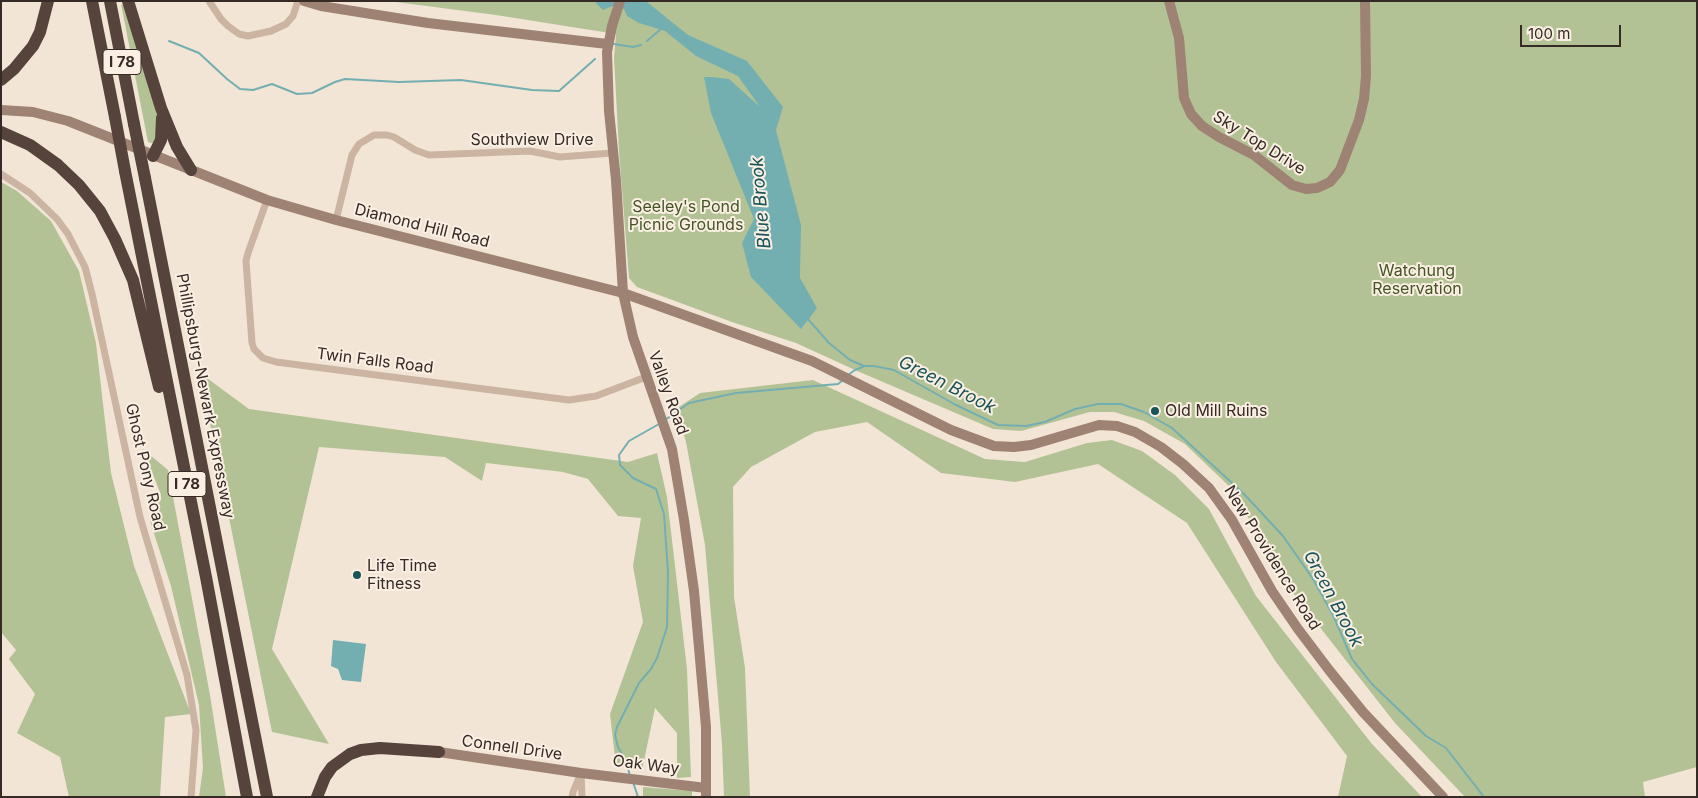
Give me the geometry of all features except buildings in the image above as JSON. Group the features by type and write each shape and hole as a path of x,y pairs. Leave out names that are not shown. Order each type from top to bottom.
{"highway":[{"path":"1,80 14,69 33,46 40,32 48,1"},
{"name":"Phillipsburg-Newark Expressway","path":"92,1 208,586 246,797"},
{"name":"Phillipsburg-Newark Expressway","path":"110,1 267,797"},
{"path":"128,1 161,108 177,146 191,170"},
{"path":"153,156 162,135 161,108"},
{"path":"1,132 30,145 58,165 92,200 107,222 133,280 164,408 179,445"},
{"path":"317,797 325,776 332,767 350,754 371,748 439,752"}],"main road":[{"path":"304,1 321,6 428,22 608,44"},
{"name":"Valley Road","path":"620,1 608,44 609,112 616,180 623,293 632,337 672,449 684,520 694,591 706,727 706,792"},
{"name":"Sky Top Drive","path":"1170,1 1179,38 1184,98 1191,114 1202,126 1254,156 1292,185 1306,189 1317,188 1330,182 1340,170 1359,120 1364,99 1366,76 1365,1"},
{"name":"Diamond Hill Road","path":"1,110 33,112 60,118 267,200 336,220 623,293 796,354 836,372"},
{"name":"New Providence Road","path":"836,372 951,430 994,446 1014,447 1031,445 1092,427 1108,425 1135,432 1161,447 1209,488 1232,520 1272,591 1324,664 1363,712 1443,797"},
{"name":"Connell Drive","path":"439,752 581,773"},
{"name":"Oak Way","path":"581,773 643,780 706,792"}],"street":[{"path":"209,1 221,19 233,30 248,36 271,31 286,24 295,12 298,1"},
{"name":"Southview Drive","path":"336,220 352,155 364,140 374,135 394,137 415,150 429,155 530,151 552,157 560,157 612,153"},
{"name":"Ghost Pony Road","path":"1,174 30,193 57,219 68,234 85,267 140,517 187,676 196,730 191,797"},
{"name":"Twin Falls Road","path":"267,200 246,261 252,343 254,349 263,358 276,362 569,400 596,396 646,377"},
{"name":"Connell Drive","path":"572,797 581,773"},
{"name":"Connell Drive","path":"581,773 582,797"}],"green space":[{"name":"Watchung Reservation","path":"388,1 1697,1 1697,767 1643,782 1645,797 1465,797 1395,723 1282,579 1233,490 1185,444 1144,421 1114,412 1090,412 1021,431 993,429 796,343 637,287 629,278 614,58 616,34 496,15"},
{"path":"121,4 124,6 160,121 155,144 148,142"},
{"path":"1,182 17,191 51,221 79,271 96,343 111,473 134,566 191,714 165,717 160,797 69,797 60,757 17,733 35,694 9,659 16,650 1,632"},
{"path":"200,373 249,409 628,462 657,453 667,497 687,669 691,777 677,778 677,733 655,708 642,770 616,766 610,714 643,622 633,566 641,518 618,516 588,479 563,472 486,463 482,481 445,457 319,447 272,649 329,744 272,732"},
{"path":"813,380 985,459 1025,462 1087,443 1112,440 1142,451 1175,475 1209,509 1256,596 1372,744 1422,797 1338,797 1347,756 1276,662 1187,523 1098,464 1015,482 941,473 867,422 815,432 751,467 733,487 734,597 745,668 750,797 724,797 722,744 705,545 686,442 676,409 700,393"},
{"path":"143,449 168,470 210,695 226,797 199,797 203,768 199,705 171,586 150,521 161,495"},
{"path":"643,787 692,791 692,797 643,797"}],"water":[{"path":"594,1 647,2 688,35 747,61 783,107 776,130 801,225 800,278 817,308 801,329 751,277 742,243 754,219 711,113 704,77 729,79 760,107 738,76 696,56 665,31 639,23 627,16 624,9 613,6 603,10"},
{"path":"333,640 366,644 361,682 342,680 338,669 331,666"}],"waterway":[{"path":"647,41 662,28"},
{"path":"169,41 199,53 240,89 253,90 272,84 297,94 312,93 345,79 399,82 461,80 532,90 559,91 595,59"},
{"path":"614,44 633,47 641,45"},
{"name":"Blue Brook","path":"807,318 829,343 850,360 864,366"},
{"name":"Green Brook","path":"848,375 865,366 894,370 954,404 998,425 1026,426 1045,422 1075,409 1098,404 1121,404 1144,412 1172,428 1244,494 1283,536 1313,579 1333,615 1352,659 1372,684 1426,736 1446,748 1484,797"},
{"name":"Green Brook","path":"665,420 689,403 736,393 838,384 843,380"},
{"name":"Green Brook","path":"630,776 615,735 617,727 639,683 651,669 657,658 667,627 668,572 664,514 656,489 633,478 620,465 619,455 629,441 659,424"},
{"name":"Green Brook","path":"633,782 638,797"}],"place":[{"name":"Old Mill Ruins","path":"1155,411"},
{"name":"Life Time Fitness","path":"357,575"}],"park label":[{"name":"Seeley's Pond Picnic Grounds","path":"686,216"}]}
